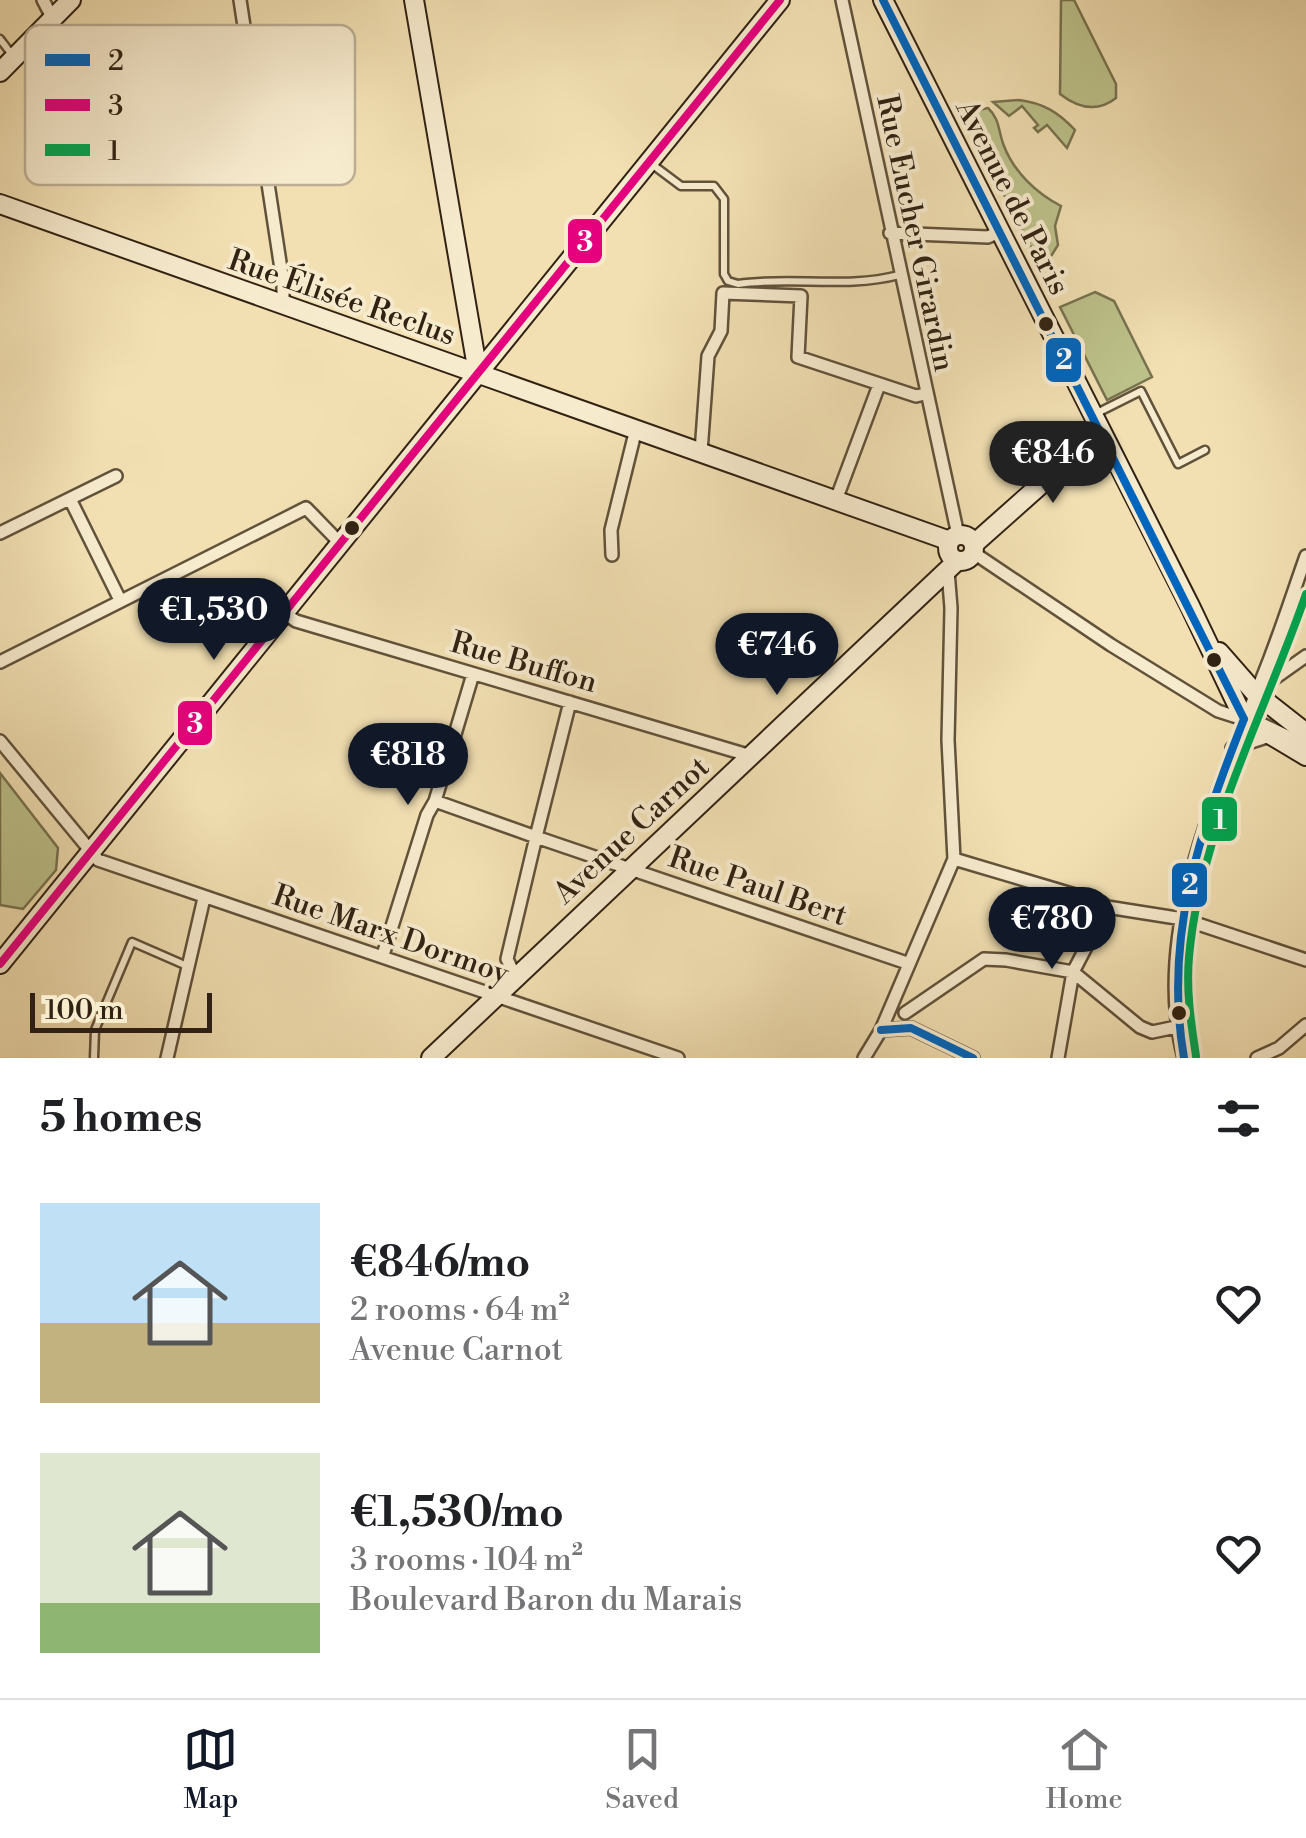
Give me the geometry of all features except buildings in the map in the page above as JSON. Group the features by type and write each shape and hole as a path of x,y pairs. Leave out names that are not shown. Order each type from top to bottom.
{"street":[{"path":"43,0 53,18"},
{"path":"46,25 71,0"},
{"path":"240,0 244,25"},
{"path":"414,0 478,372"},
{"path":"0,964 780,0"},
{"name":"Rue Eucher Girardin","path":"842,0 960,551 950,608 948,740 954,859"},
{"name":"Avenue de Paris","path":"883,0 1203,632"},
{"path":"0,72 25,46"},
{"path":"268,185 283,306"},
{"name":"Rue Élisée Reclus","path":"0,204 836,500 960,551"},
{"path":"890,232 988,237 999,232"},
{"path":"701,452 708,356 721,331 724,293 801,296 798,357 916,396 926,394"},
{"path":"836,500 879,385"},
{"name":"Avenue Carnot","path":"431,1058 928,589 960,551 1097,423"},
{"path":"612,555 611,530 636,428"},
{"path":"0,533 116,476"},
{"path":"70,499 120,600"},
{"path":"0,662 306,508 341,544"},
{"path":"960,551 1218,711 1278,729 1306,746"},
{"path":"1184,1058 1176,1027 1174,985 1183,919 1204,830 1306,556"},
{"path":"928,589 943,597 950,608"},
{"name":"Rue Buffon","path":"284,613 296,621 751,756"},
{"path":"1203,632 1244,719 1306,756"},
{"path":"1203,632 1255,693"},
{"path":"1255,693 1300,658"},
{"path":"1215,661 1306,734"},
{"path":"384,955 427,815 436,801 473,674"},
{"path":"516,978 507,959 570,702"},
{"path":"1232,748 1270,736"},
{"path":"0,740 90,852"},
{"name":"Rue Paul Bert","path":"436,801 614,866 630,868 907,963"},
{"name":"Rue Marx Dormoy","path":"90,852 98,860 204,898 384,955 678,1058"},
{"path":"864,1058 881,1030 954,859 1102,902 1107,907 1183,919 1306,960"},
{"path":"167,1058 204,898"},
{"path":"1058,1058 1073,972 1107,907"},
{"path":"905,1013 984,959 1073,972 1140,1027 1152,1032 1176,1027"},
{"path":"897,988 911,1028"},
{"path":"1257,1058 1270,1054 1306,1025"},
{"path":"881,1030 911,1028 972,1058"}],"lane":[{"path":"0,39 14,57"},
{"path":"648,161 682,186 714,186 724,198 724,274 728,280 738,284 844,282 876,281 899,275"},
{"path":"1097,423 1141,390 1178,464 1205,450"},
{"path":"94,1058 92,1039 132,942 188,966"}],"green space":[{"path":"1061,0 1074,0 1116,84 1116,98 1102,106 1074,103 1060,94"},
{"path":"1019,100 1043,106 1075,130 1067,148 1047,125 1038,132 1034,128 1038,125 1022,106 1009,116 993,102"},
{"path":"988,108 995,116 1008,156 1020,173 1061,206 1055,226 1058,245 1048,261 1035,255 965,118"},
{"path":"1095,292 1114,301 1152,377 1107,400 1060,307"},
{"path":"0,773 58,848 56,870 23,909 0,905"}],"transit line":[{"name":"3","path":"0,964 780,0"},
{"name":"2","path":"883,0 1244,719"},
{"name":"1","path":"1196,1056 1188,970 1206,864 1236,773 1306,594"},
{"name":"2","path":"1184,1058 1178,969 1182,927 1200,843 1244,719"},
{"name":"2","path":"881,1030 911,1028 973,1058"}]}
